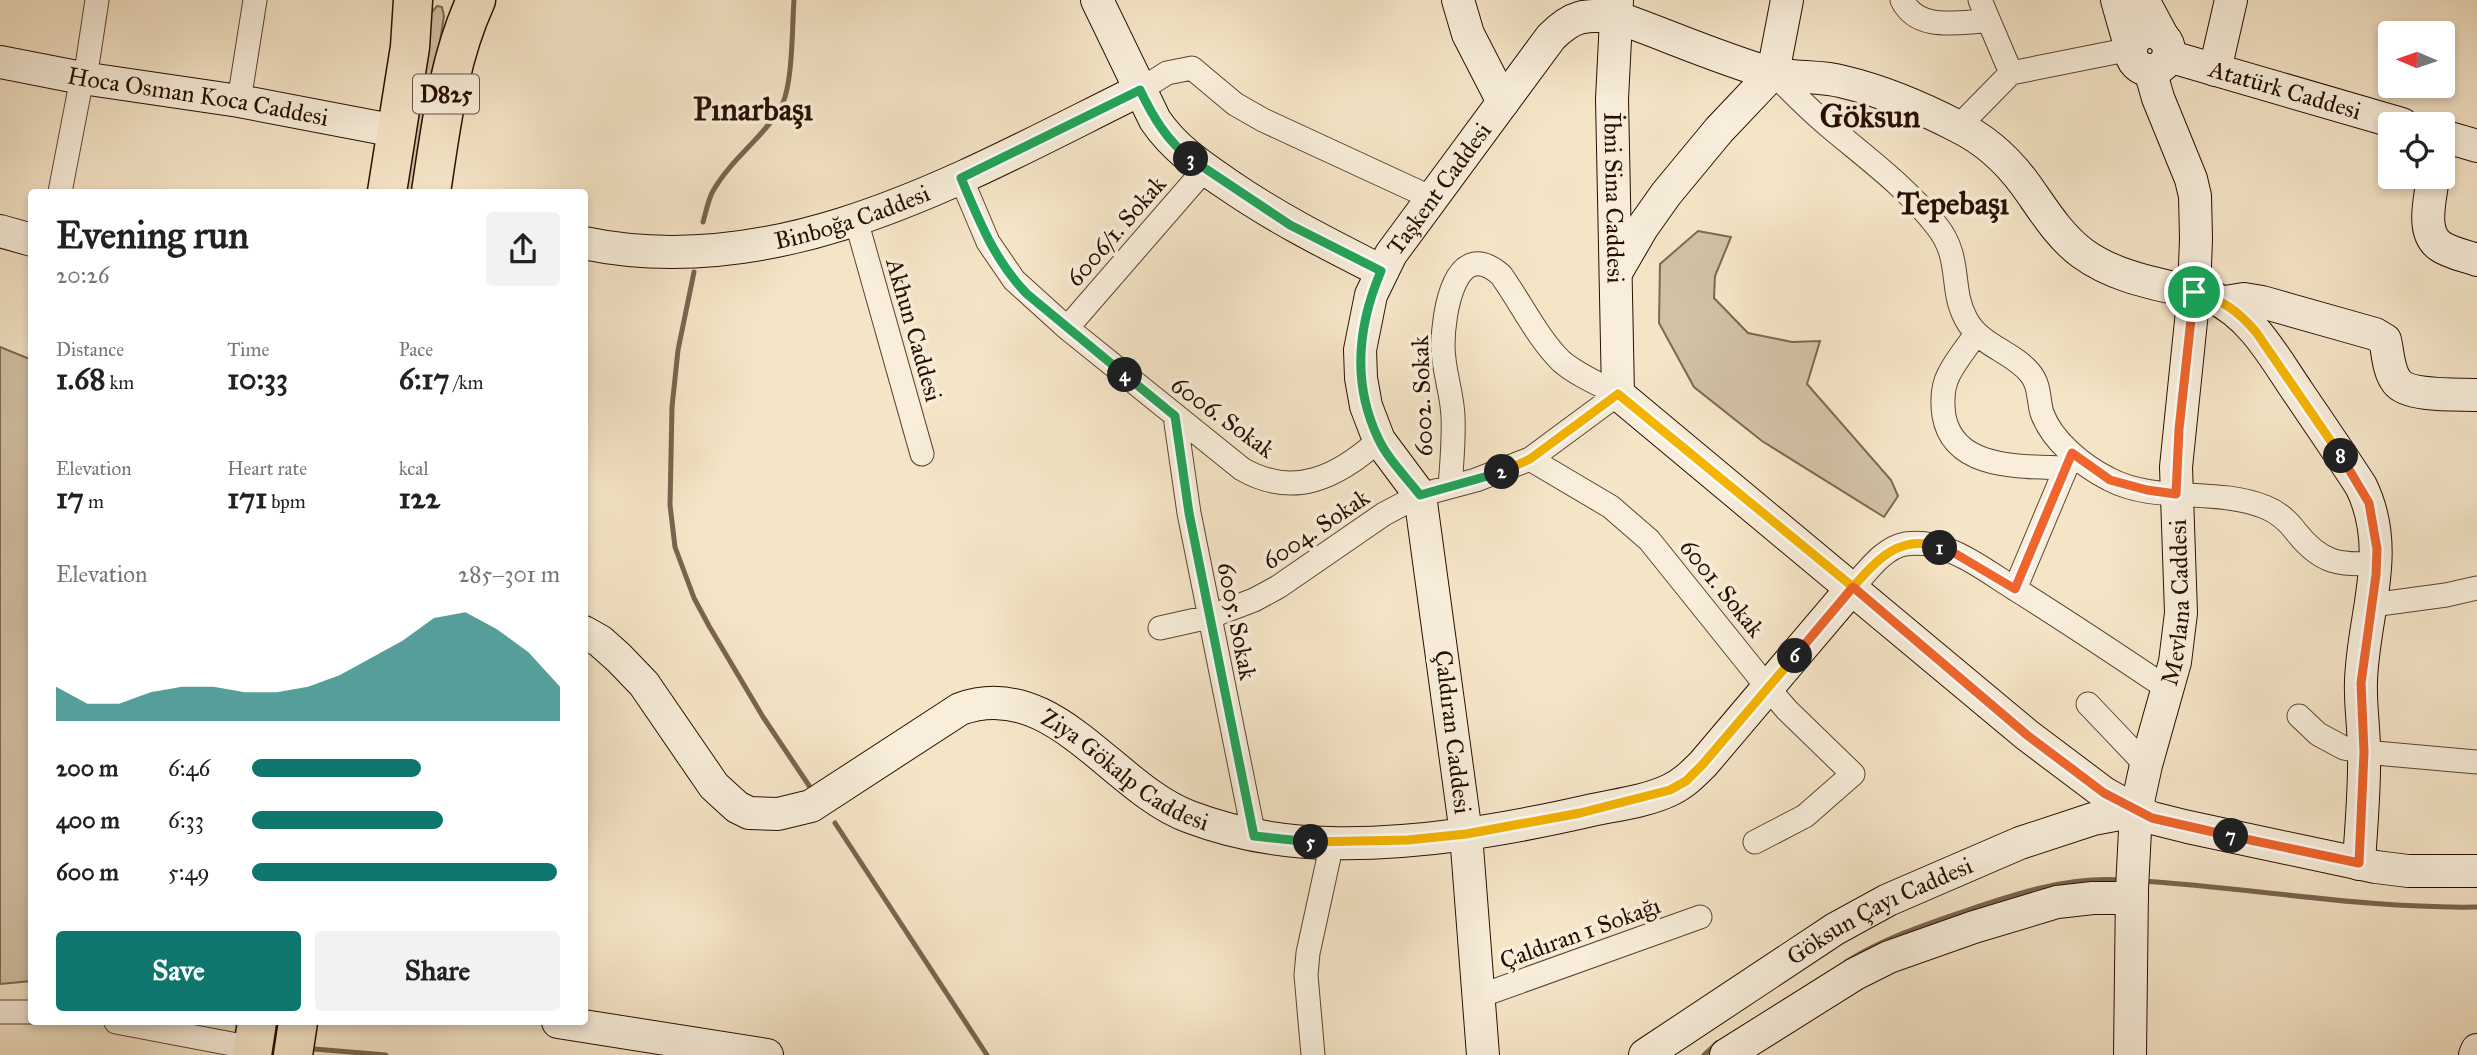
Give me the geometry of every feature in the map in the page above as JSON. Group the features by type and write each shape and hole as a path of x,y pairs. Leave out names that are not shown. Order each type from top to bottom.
{"highway":[{"name":"D825","path":"387,189 410,47 413,0"},
{"name":"D825","path":"432,189 452,66 465,24 476,0"},
{"path":"293,1055 298,1025"}],"street":[{"path":"61,189 97,0"},
{"path":"239,101 255,0"},
{"path":"1097,0 1155,120 1167,136 1205,169 1290,225 1381,271"},
{"path":"1458,0 1468,34 1503,102"},
{"path":"1616,271 1667,194 1719,130 1773,73 1787,0"},
{"path":"1902,0 1909,12 1926,22 1984,10 2011,73"},
{"path":"2117,0 2154,54"},
{"path":"2143,0 2154,54"},
{"path":"2215,70 2231,0"},
{"name":"Taşkent Caddesi","path":"1420,495 1378,440 1364,397 1360,351 1371,295 1391,254 1551,37 1563,25 1577,17 1616,8 1773,73 1844,81 1912,106 1982,140 2023,182 2049,220 2081,253 2100,265 2119,273 2225,302"},
{"name":"İbni Sina Caddesi","path":"1616,8 1612,99 1618,394"},
{"path":"1959,127 2011,73 2154,54"},
{"name":"Atatürk Caddesi","path":"2154,54 2378,117"},
{"name":"Mevlana Caddesi","path":"2122,1052 2135,823 2146,765 2175,662 2181,613 2177,454 2194,292 2196,216 2191,179 2158,98 2154,54"},
{"name":"Hoca Osman Koca Caddesi","path":"0,62 83,78 239,101 396,131"},
{"path":"1140,90 1167,72 1192,68 1235,104 1263,120 1434,199"},
{"path":"1773,73 1830,128 1886,172 1937,225 1948,241 1953,257 1960,304 1966,320 1976,334 2028,371 2036,381 2043,415 2069,461"},
{"name":"Binboğa Caddesi","path":"588,244 680,252 734,248 766,243 856,220 961,178 1140,90"},
{"path":"2455,140 2477,146"},
{"name":"6006/1. Sokak","path":"1067,328 1205,169"},
{"name":"6006. Sokak","path":"961,178 988,242 1000,263 1027,294 1242,469 1259,479 1276,484 1295,484 1334,472 1359,457 1378,440"},
{"path":"2432,189 2428,226 2432,237 2440,247 2477,260"},
{"name":"Akhun Caddesi","path":"856,220 922,454"},
{"path":"0,231 28,239"},
{"name":"6002. Sokak","path":"1450,486 1453,412 1444,368 1443,344 1446,317 1457,278 1474,262 1491,266 1501,275 1551,350 1563,362 1576,372 1618,394"},
{"path":"2225,302 2244,299 2262,302 2375,334 2385,340 2397,383 2425,393 2477,396"},
{"path":"2225,302 2256,332 2361,486 2375,526 2376,563 2361,683 2364,752 2359,863"},
{"path":"1976,334 1949,374 1944,389 1943,411 1952,439 1971,453 1989,461 2009,465 2069,461 2110,480 2147,490 2232,498 2267,507 2280,514 2317,554 2343,565 2376,563"},
{"path":"1618,394 1853,587 2027,735 2104,793 2135,823 2152,818 2408,871 2477,871"},
{"name":"6004. Sokak","path":"1160,628 1209,617 1254,600 1278,587 1384,514 1420,495 1489,476 1530,459 1618,394"},
{"name":"6005. Sokak","path":"1175,416 1189,513 1254,836"},
{"name":"6001. Sokak","path":"1530,459 1601,501 1649,540 1787,710 1853,774 1805,816 1755,842"},
{"path":"2015,589 2069,461"},
{"name":"Çaldıran Caddesi","path":"1420,495 1466,834 1483,1055"},
{"path":"1853,587 1875,562 1892,549 1920,543 1934,545 1956,554 2015,589 2168,689"},
{"name":"Ziya Gökalp Caddesi","path":"588,634 619,658 643,684 714,786 737,807 750,813 778,814 811,806 960,709 998,702 1013,703 1033,710 1055,723 1172,810 1254,836 1332,843 1466,834 1614,806 1670,790 1686,781 1703,764 1853,587"},
{"path":"2372,605 2477,588"},
{"path":"2088,704 2146,765"},
{"path":"2299,716 2318,734 2344,748 2477,762"},
{"name":"Göksun Çayı Caddesi","path":"1645,1055 1835,929 1888,900 2020,843 2093,818 2135,823"},
{"path":"1313,1055 1306,975 1308,953 1332,843"},
{"name":"Göksun Çayı Caddesi","path":"1726,1055 1889,957 2057,902 2132,893"},
{"name":"Çaldıran 1 Sokağı","path":"1477,997 1700,918"},
{"path":"0,1012 28,1012"},
{"path":"137,1025 254,1042"},
{"path":"577,1025 767,1055"}],"shaded area":[{"path":"437,6 442,7 444,16 417,189 403,189 431,13"},
{"path":"1698,231 1731,237 1715,276 1714,298 1748,333 1792,342 1820,341 1807,384 1891,480 1898,496 1884,517 1762,441 1694,387 1659,323 1660,264"},
{"path":"0,347 28,358 28,981 0,984"}],"waterway":[{"path":"703,222 711,195 720,179 781,107 790,71 794,0"},
{"path":"694,272 678,350 672,407 670,505 675,547 694,598 709,626 763,717 810,787"},
{"path":"835,823 987,1055"},
{"path":"1846,962 1904,933 2003,898 2062,884 2102,879 2122,880"},
{"path":"2142,881 2393,905 2477,907"},
{"path":"1704,1055 1717,1043"},
{"path":"314,1049 386,1055"}],"district":[{"name":"Pınarbaşı","path":"753,109"},
{"name":"Göksun","path":"1870,116"},
{"name":"Tepebaşı","path":"1953,203"}],"route":[{"path":"2194,292 2179,429 2176,494 2147,490 2110,480 2072,453 2015,589 1956,554 1934,545 1920,543 1892,549 1875,562 1853,587 1618,394 1530,459 1476,480 1420,495 1378,440 1366,406 1361,378 1360,351 1364,321 1381,271 1290,225 1183,153 1155,120 1140,90 961,178 988,242 1014,280 1027,294 1175,416 1189,513 1254,836 1278,839 1332,843 1466,834 1580,813 1670,790 1686,781 1703,764 1853,587 2027,735 2079,776 2136,811 2188,827 2359,863 2364,784 2362,662 2376,575 2377,549 2369,503 2342,456 2256,332 2225,302 2194,292"}]}
